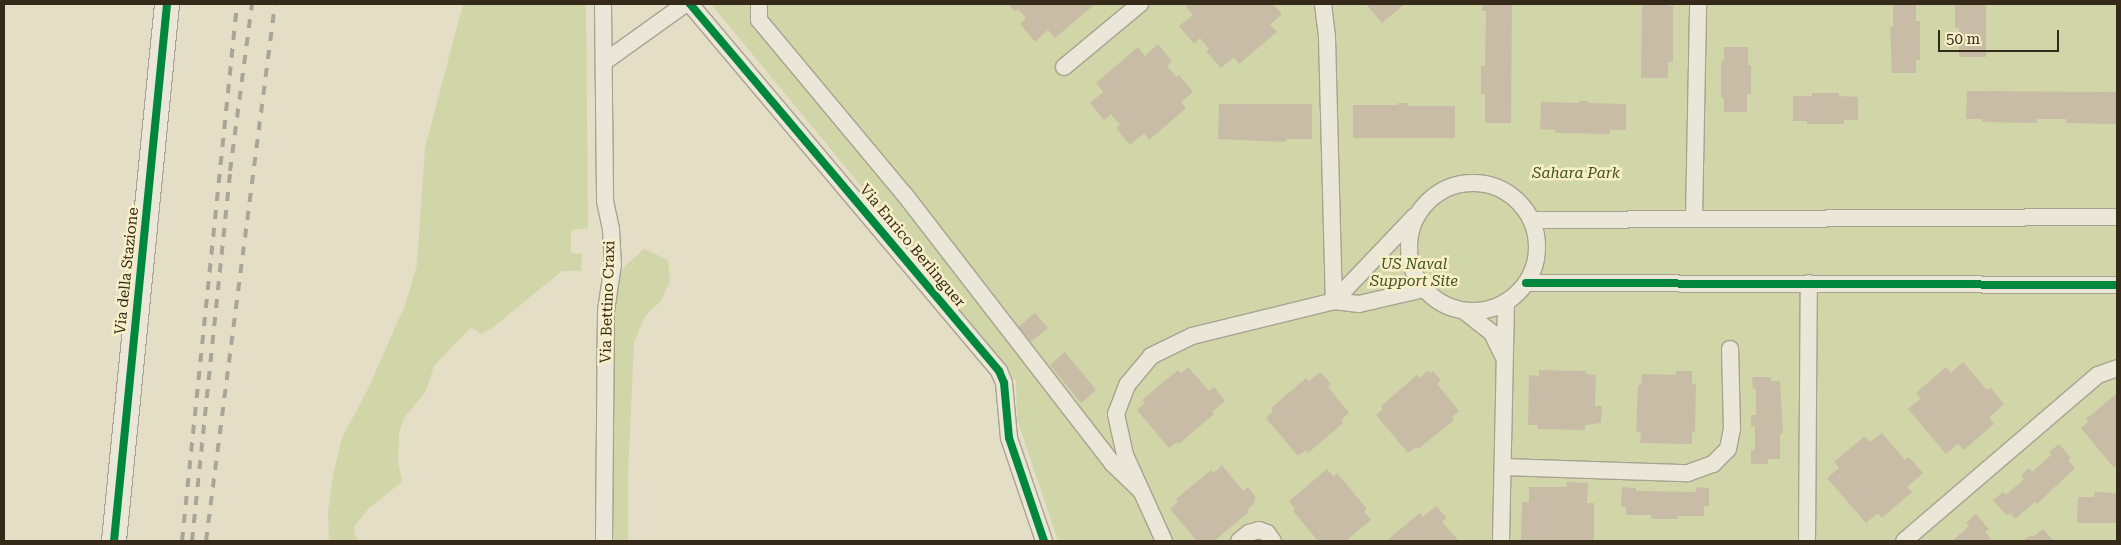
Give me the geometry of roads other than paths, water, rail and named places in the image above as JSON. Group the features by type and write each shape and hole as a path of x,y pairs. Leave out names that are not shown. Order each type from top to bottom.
{"street":[{"name":"Via della Stazione","path":"114,541 167,4"},
{"name":"Via Bettino Craxi","path":"603,4 605,201 611,229 613,264 606,311 604,541"},
{"path":"604,62 685,4"},
{"name":"Via Enrico Berlinguer","path":"690,4 998,370 1004,383 1009,438 1044,541"},
{"path":"759,4 759,20 905,195 1112,462 1141,491"},
{"path":"1064,67 1140,4"},
{"path":"1323,4 1327,38 1334,301"},
{"path":"1694,219 1698,4"},
{"path":"1334,301 1426,203 1443,190 1462,184 1483,184 1503,190 1520,202 1531,220 1537,241 1535,263 1526,283 1506,302 1486,310 1464,311 1436,300 1424,289 1414,274 1409,256 1410,237 1415,219 1426,203"},
{"path":"1531,220 2117,217"},
{"path":"1526,283 2117,285"},
{"path":"1807,541 1809,283"},
{"path":"1164,541 1125,455 1116,414 1127,385 1151,356 1192,336 1334,301 1359,304 1424,289"},
{"path":"1501,541 1506,302"},
{"path":"1464,311 1492,333 1505,360"},
{"path":"1503,467 1688,473 1713,464 1728,450 1732,429 1730,349"},
{"path":"1904,541 2098,374 2117,368"},
{"path":"1239,541 1249,533 1259,530 1267,534 1273,541"}],"railway":[{"path":"182,541 237,4"},
{"path":"192,541 230,171 252,4"},
{"path":"206,541 275,4"}],"park label":[{"name":"Sahara Park","path":"1576,174"},
{"name":"US Naval Support Site","path":"1414,272"}]}
